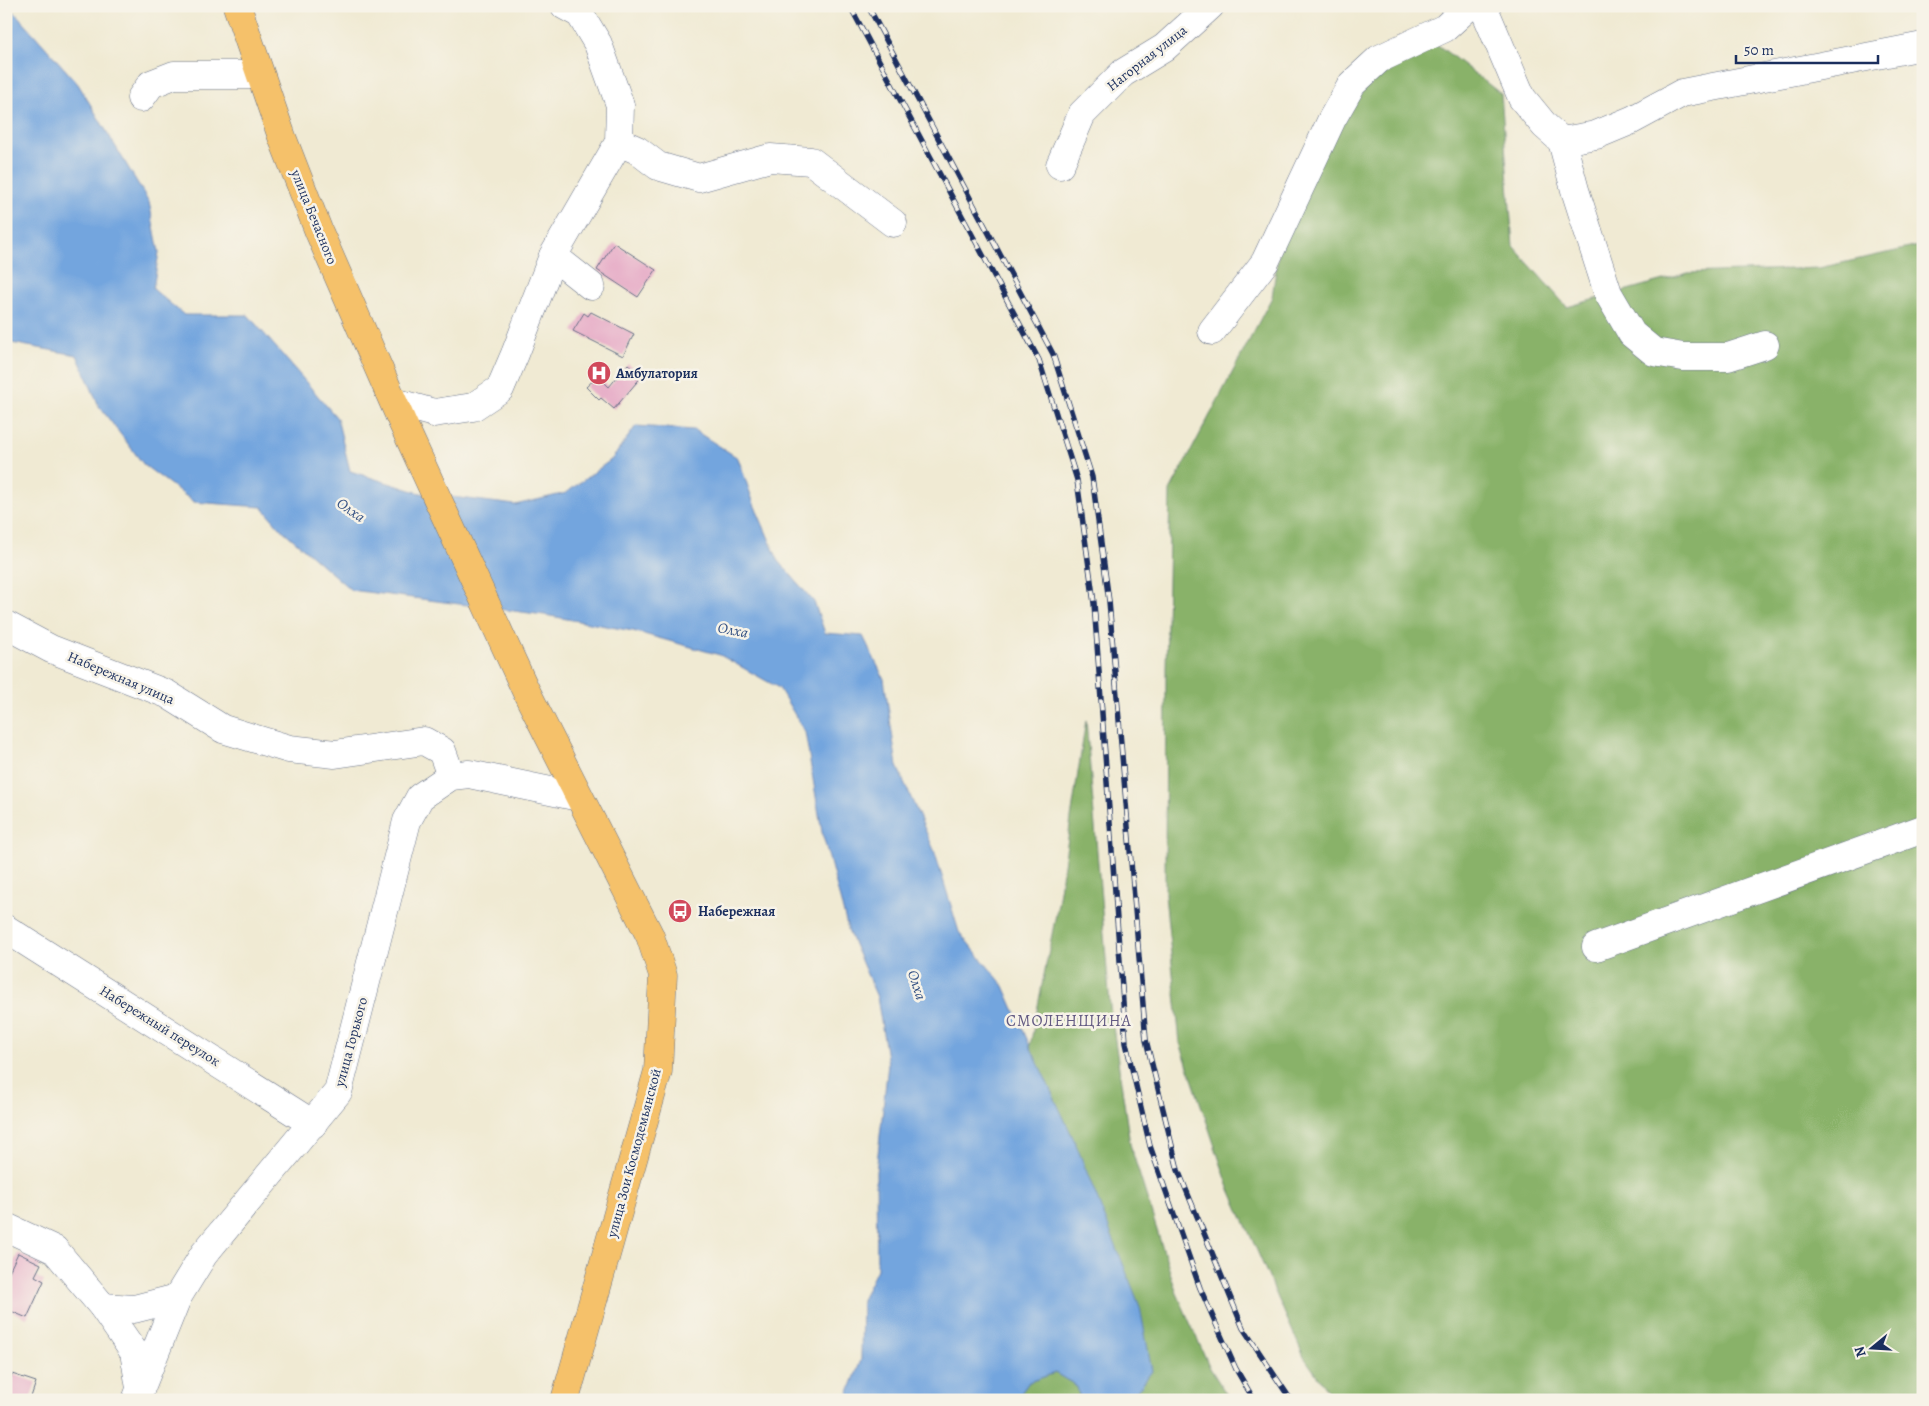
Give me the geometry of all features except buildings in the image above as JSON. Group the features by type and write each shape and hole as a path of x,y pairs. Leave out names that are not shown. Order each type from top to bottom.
{"main road":[{"name":"улица Бечасного","path":"237,6 260,75 319,232 398,413 526,691"},
{"name":"улица Зои Космодемьянской","path":"526,691 650,936 663,975 658,1071 565,1400"}],"street":[{"path":"398,413 473,408 500,389 552,256 618,142 620,104 598,44 580,14 565,6"},
{"name":"Нагорная улица","path":"1060,165 1082,114 1123,73 1164,48 1210,6"},
{"path":"1212,331 1265,262 1332,119 1352,84 1379,59 1445,28 1469,6"},
{"path":"1483,6 1522,98 1545,126 1562,141 1575,190 1608,293 1632,334 1654,352 1683,357 1728,357 1764,345"},
{"path":"1562,141 1596,135 1632,120 1682,93 1923,46"},
{"path":"141,98 151,84 174,74 260,75"},
{"path":"618,142 637,150 658,166 699,178 770,158 811,161 893,223"},
{"path":"552,256 592,286"},
{"name":"Набережная улица","path":"6,625 51,649 167,694 223,729 289,748 335,754 424,741 442,751 451,776"},
{"path":"451,776 469,774 579,798"},
{"name":"улица Горького","path":"138,1394 177,1298 204,1254 338,1092 407,821 420,797 451,776"},
{"path":"1596,947 1923,829"},
{"name":"Набережный переулок","path":"6,928 313,1124"},
{"path":"6,1227 56,1250 103,1307 134,1352 138,1394"},
{"path":"103,1307 134,1309 177,1298"}],"green space":[{"path":"1434,42 1501,94 1513,246 1567,307 1688,273 1819,268 1923,245 1923,1400 1334,1400 1304,1357 1228,1185 1180,1043 1165,895 1166,669 1170,491 1272,297 1286,201 1368,66"},
{"path":"1086,720 1110,1006 1130,1144 1176,1291 1210,1368 1230,1400 1130,1400 1152,1371 1030,1046 1058,904"},
{"path":"1055,1373 1077,1386 1080,1400 1016,1400 1029,1382"}],"water":[{"name":"Олха","path":"6,6 9,6 78,84 149,202 159,252 153,289 184,315 248,315 337,418 350,471 420,493 515,505 566,493 612,459 636,426 694,430 738,458 754,504 778,560 814,602 825,633 863,636 884,679 897,766 934,850 959,932 1004,986 1075,1142 1140,1307 1152,1371 1130,1400 1080,1400 1077,1386 1055,1373 1029,1382 1016,1400 846,1400 861,1360 862,1300 877,1269 876,1172 888,1064 877,997 849,933 822,832 805,732 779,688 720,655 633,631 545,615 351,590 280,528 262,507 194,502 144,465 99,406 77,355 6,342"}],"railway":[{"path":"850,6 1039,360 1077,480 1094,603 1126,1043 1150,1146 1200,1288 1236,1369 1254,1400"},
{"path":"868,6 1053,354 1092,477 1109,601 1146,1040 1178,1170 1243,1328 1291,1400"}],"place":[{"name":"Амбулатория","path":"599,373"},
{"name":"Набережная","path":"680,911"}],"district":[{"name":"СМОЛЕНЩИНА","path":"1069,1021"}]}
